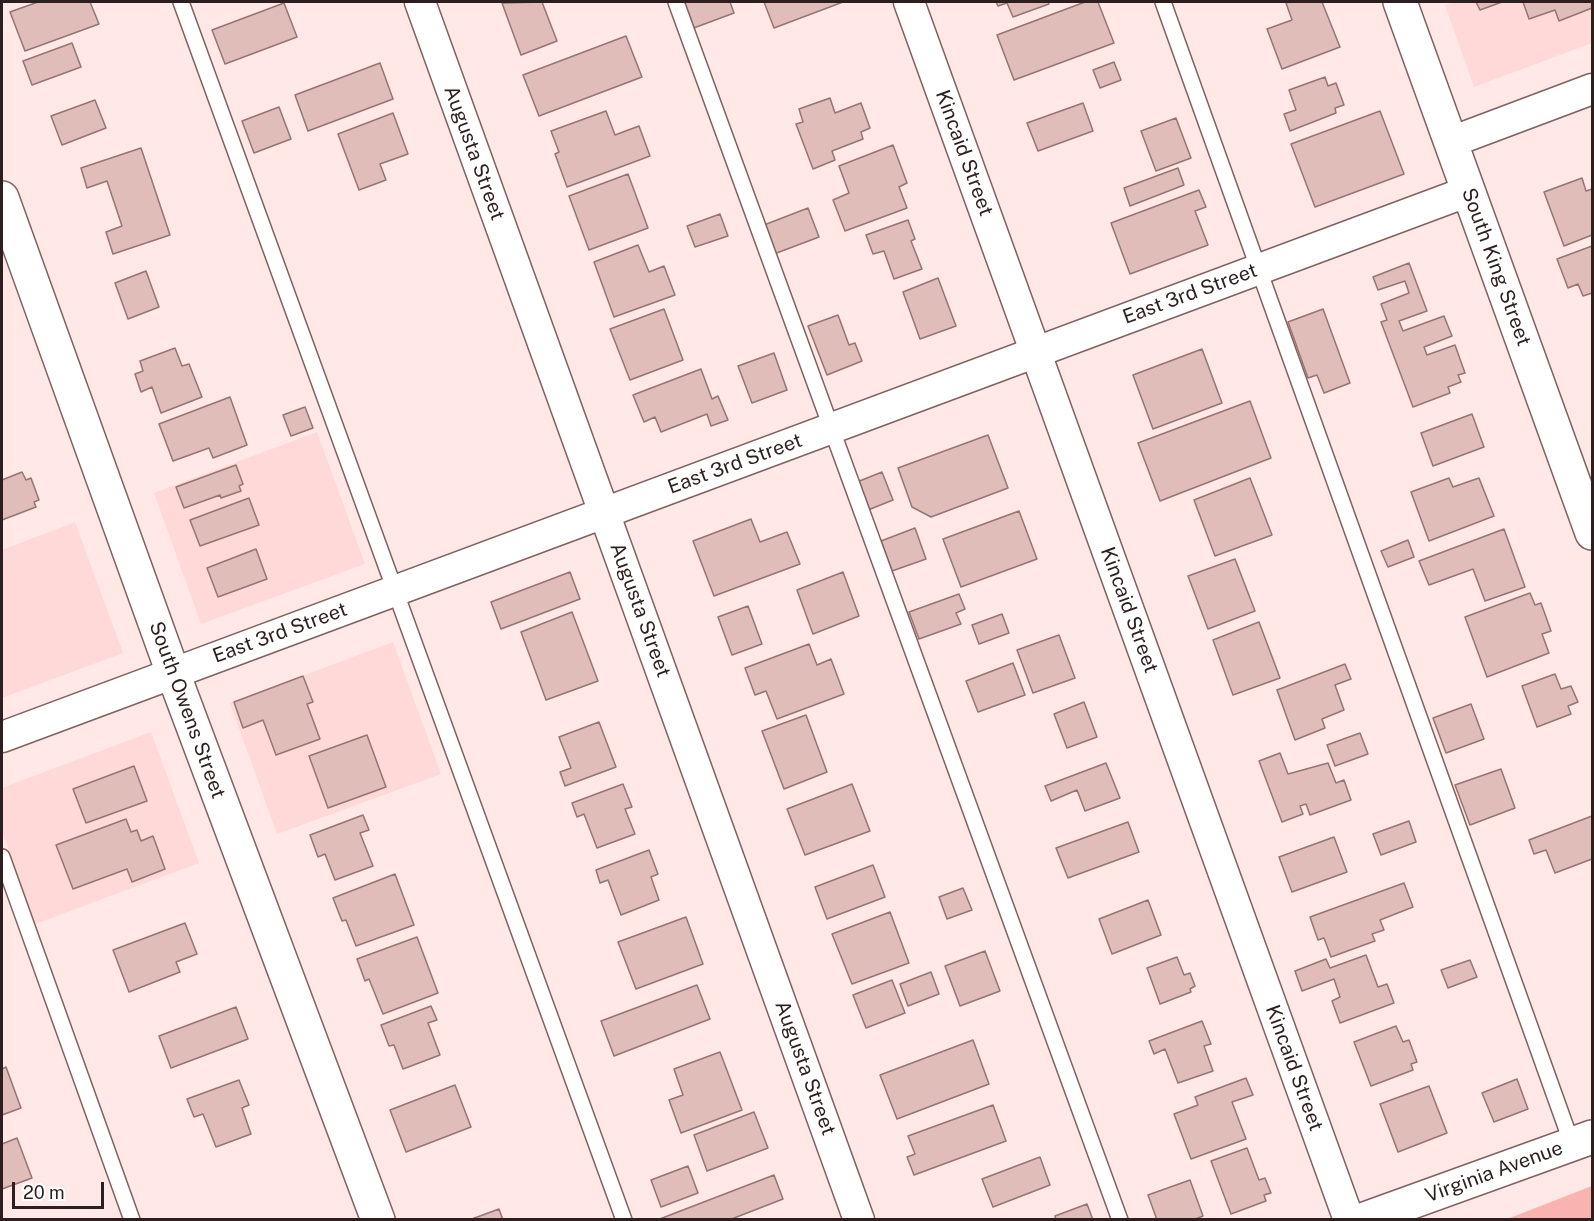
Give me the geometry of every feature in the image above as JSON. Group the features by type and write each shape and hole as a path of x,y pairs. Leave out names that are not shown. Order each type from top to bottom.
{"street":[{"name":"Augusta Street","path":"420,2 860,1220"},
{"name":"Kincaid Street","path":"909,2 1348,1220"},
{"name":"South King Street","path":"1400,2 1593,533"},
{"path":"1451,141 1593,89"},
{"name":"East 3rd Street","path":"2,737 1468,191"},
{"name":"South Owens Street","path":"2,198 173,673 378,1220"},
{"name":"Virginia Avenue","path":"1362,1220 1582,1140"}],"lane":[{"path":"180,2 624,1220"},
{"path":"676,2 1120,1220"},
{"path":"1163,2 1258,269 1582,1140"},
{"path":"2,857 132,1220"}],"shaded area":[{"path":"1455,2 1592,2 1592,43 1474,87 1445,5"},
{"path":"317,432 365,564 201,624 154,493"},
{"path":"75,522 123,653 2,698 2,550"},
{"path":"393,642 441,774 277,834 230,703"},
{"path":"151,732 199,863 35,924 2,831 2,788"},
{"path":"1592,1186 1592,1219 1507,1219"}],"building":[{"path":"38,2 90,2 99,24 25,51 10,12"},
{"path":"542,2 557,41 521,55 502,3"},
{"path":"730,2 734,13 691,29 682,4"},
{"path":"764,2 843,2 774,28"},
{"path":"996,2 1048,2 1049,4 1013,17 1007,3 998,6"},
{"path":"1085,2 1098,2 1114,43 1014,80 997,35"},
{"path":"1322,2 1340,47 1282,69 1267,29 1292,20 1286,3"},
{"path":"1476,2 1502,2 1480,10"},
{"path":"1523,2 1592,2 1592,8 1559,21 1555,10 1529,19"},
{"path":"284,3 297,37 225,64 212,30"},
{"path":"626,36 642,77 539,116 523,75"},
{"path":"72,43 81,67 32,85 23,61"},
{"path":"1114,62 1121,80 1100,88 1093,70"},
{"path":"380,63 393,99 308,131 295,95"},
{"path":"1325,77 1328,86 1336,83 1344,105 1335,108 1336,113 1290,131 1284,114 1296,110 1289,90"},
{"path":"830,98 835,113 861,103 870,128 861,132 863,139 832,151 835,160 813,169 796,124 803,122 799,109"},
{"path":"95,100 106,128 62,145 51,116"},
{"path":"1083,103 1093,131 1038,151 1027,123"},
{"path":"279,107 291,139 254,153 242,121"},
{"path":"606,111 615,135 639,126 650,156 567,187 555,154 559,152 551,131"},
{"path":"1380,111 1404,174 1315,207 1291,144"},
{"path":"393,113 408,154 380,164 386,180 359,190 338,134"},
{"path":"1176,118 1191,158 1156,171 1141,131"},
{"path":"893,145 907,183 899,187 907,208 845,231 833,200 849,193 839,166"},
{"path":"141,148 170,235 113,254 106,232 122,226 107,181 87,188 81,168"},
{"path":"1178,168 1184,185 1130,206 1124,188"},
{"path":"628,174 648,228 589,250 569,196"},
{"path":"1582,178 1586,191 1592,189 1592,235 1564,246 1544,192"},
{"path":"1199,190 1206,207 1195,211 1208,245 1130,274 1111,223"},
{"path":"808,208 819,237 774,254 764,225"},
{"path":"720,214 728,236 695,247 687,226"},
{"path":"908,220 915,239 911,241 922,269 894,279 884,251 873,254 866,235"},
{"path":"638,245 649,272 664,266 675,295 614,317 594,262"},
{"path":"1592,246 1592,293 1583,296 1578,284 1568,288 1557,259"},
{"path":"1409,263 1427,311 1399,321 1403,331 1444,316 1452,336 1424,347 1427,355 1455,345 1465,373 1458,375 1461,382 1448,387 1450,393 1413,407 1381,322 1387,320 1381,304 1409,293 1405,281 1378,290 1373,277"},
{"path":"146,271 159,307 128,319 115,283"},
{"path":"938,278 956,326 920,339 903,292"},
{"path":"664,309 683,360 630,380 610,329"},
{"path":"1323,309 1350,383 1324,393 1317,375 1308,378 1288,322"},
{"path":"838,315 849,345 855,343 862,361 827,375 808,326"},
{"path":"175,348 182,366 189,364 202,397 161,413 152,387 141,392 135,374 143,371 140,361"},
{"path":"1202,349 1222,403 1153,429 1133,375"},
{"path":"774,353 787,390 752,403 738,366"},
{"path":"701,369 712,399 718,396 728,420 711,426 707,414 661,432 655,417 644,422 633,395"},
{"path":"230,397 247,445 213,458 209,448 173,461 159,424"},
{"path":"1250,401 1271,458 1160,501 1138,443"},
{"path":"305,407 313,428 291,436 283,415"},
{"path":"1472,414 1484,447 1433,466 1421,433"},
{"path":"988,435 1008,488 931,517 912,507 898,468"},
{"path":"236,465 243,484 239,486 241,491 221,498 220,495 184,508 176,487"},
{"path":"22,472 26,480 31,478 39,500 34,502 36,507 2,520 2,480"},
{"path":"882,472 893,500 868,510 857,482"},
{"path":"1250,478 1272,535 1215,556 1194,500"},
{"path":"1449,478 1453,487 1479,478 1494,516 1429,541 1411,492"},
{"path":"249,498 259,525 200,546 190,520"},
{"path":"1019,511 1037,559 961,587 943,539"},
{"path":"751,519 760,542 787,532 800,564 714,596 693,541"},
{"path":"915,528 926,559 892,571 881,541"},
{"path":"1504,529 1525,587 1485,601 1473,569 1429,585 1419,561"},
{"path":"1408,540 1414,557 1388,567 1381,551"},
{"path":"256,549 267,579 218,597 207,568"},
{"path":"1235,559 1255,611 1208,629 1188,576"},
{"path":"570,572 580,599 501,629 491,602"},
{"path":"843,572 859,616 813,634 797,590"},
{"path":"1530,593 1535,605 1541,603 1551,631 1542,634 1549,653 1487,677 1465,617"},
{"path":"959,594 965,609 956,613 961,624 919,639 909,612"},
{"path":"748,606 762,644 732,655 718,617"},
{"path":"572,612 598,681 546,700 521,632"},
{"path":"1002,614 1009,633 979,644 972,625"},
{"path":"1259,622 1280,678 1233,695 1213,640"},
{"path":"1059,635 1075,678 1033,693 1017,650"},
{"path":"809,644 817,665 831,659 844,694 777,719 766,691 755,695 745,668"},
{"path":"1013,663 1025,695 978,712 966,681"},
{"path":"1345,664 1351,679 1335,685 1344,710 1322,719 1325,728 1295,740 1277,690"},
{"path":"1555,674 1561,689 1571,686 1578,702 1568,706 1571,714 1537,727 1522,686"},
{"path":"303,676 313,702 307,704 320,739 276,755 263,720 243,728 234,702"},
{"path":"1084,702 1097,737 1067,748 1054,714"},
{"path":"1471,704 1484,739 1446,753 1433,718"},
{"path":"806,715 827,772 784,789 762,731"},
{"path":"599,722 616,767 565,786 560,772 571,768 559,737"},
{"path":"1360,733 1368,754 1335,766 1327,745"},
{"path":"367,735 386,787 328,808 309,756"},
{"path":"1280,753 1288,774 1328,763 1336,783 1344,780 1351,800 1310,815 1306,804 1300,806 1303,814 1282,822 1259,761"},
{"path":"1106,763 1120,798 1085,811 1077,790 1051,801 1045,786"},
{"path":"134,766 147,801 86,823 73,789"},
{"path":"1501,769 1515,808 1470,825 1455,785"},
{"path":"623,784 632,807 625,809 635,834 597,848 584,814 577,817 572,803"},
{"path":"852,784 870,831 805,855 787,809"},
{"path":"363,815 369,830 360,833 373,866 335,880 325,854 318,857 310,835"},
{"path":"1592,816 1592,859 1555,873 1546,850 1534,854 1529,840"},
{"path":"126,819 131,832 137,830 141,841 153,836 165,869 132,882 127,869 73,889 56,845"},
{"path":"1409,821 1416,842 1381,855 1373,834"},
{"path":"1128,822 1139,852 1068,878 1056,848"},
{"path":"1334,837 1347,872 1292,892 1279,857"},
{"path":"649,850 658,874 651,877 659,900 621,915 608,880 600,883 596,870"},
{"path":"873,865 885,897 827,919 815,887"},
{"path":"395,874 414,925 356,946 346,920 342,921 333,898"},
{"path":"1404,883 1413,907 1380,920 1384,930 1372,934 1375,941 1331,957 1324,938 1318,940 1310,917"},
{"path":"963,888 972,910 947,919 939,897"},
{"path":"1148,900 1161,935 1112,954 1099,919"},
{"path":"890,912 909,963 852,984 832,934"},
{"path":"686,917 703,964 636,989 618,942"},
{"path":"185,923 197,954 176,962 180,972 129,992 113,950"},
{"path":"417,937 438,993 383,1014 369,979 365,981 357,959"},
{"path":"985,951 1000,991 960,1006 945,966"},
{"path":"1366,955 1378,987 1387,984 1394,1003 1340,1023 1332,1001 1340,997 1334,979 1302,991 1295,971 1326,959 1330,968"},
{"path":"1177,957 1184,975 1190,973 1195,986 1190,989 1191,992 1160,1004 1147,968"},
{"path":"1470,960 1477,977 1448,988 1441,970"},
{"path":"931,972 939,994 908,1006 900,984"},
{"path":"892,980 905,1013 866,1028 853,995"},
{"path":"697,985 710,1019 614,1056 601,1021"},
{"path":"431,1006 437,1020 428,1023 440,1055 403,1069 394,1045 389,1046 381,1025"},
{"path":"236,1007 248,1039 171,1068 159,1036"},
{"path":"1202,1021 1211,1044 1204,1046 1213,1071 1178,1083 1165,1049 1154,1054 1149,1041"},
{"path":"1396,1026 1403,1042 1409,1040 1417,1062 1411,1064 1413,1070 1371,1086 1354,1042"},
{"path":"973,1040 989,1084 897,1119 880,1075"},
{"path":"720,1052 742,1110 681,1133 669,1100 683,1095 674,1069"},
{"path":"6,1067 21,1108 2,1115 2,1069"},
{"path":"1246,1078 1253,1095 1232,1102 1246,1139 1191,1159 1174,1114 1198,1105 1195,1097"},
{"path":"1517,1079 1528,1109 1494,1122 1482,1093"},
{"path":"239,1080 249,1105 242,1108 251,1134 216,1147 203,1114 194,1117 187,1099"},
{"path":"455,1085 471,1127 406,1152 390,1110"},
{"path":"1429,1086 1447,1133 1398,1152 1380,1104"},
{"path":"993,1105 1006,1141 914,1175 907,1157 915,1154 908,1136"},
{"path":"754,1112 768,1148 707,1171 694,1135"},
{"path":"17,1138 32,1178 2,1189 2,1144"},
{"path":"1247,1148 1259,1180 1265,1178 1271,1193 1264,1195 1266,1201 1231,1214 1211,1161"},
{"path":"1040,1157 1050,1185 993,1207 982,1179"},
{"path":"688,1166 698,1193 661,1207 651,1180"},
{"path":"774,1175 783,1199 729,1220 657,1220"},
{"path":"1190,1180 1203,1216 1193,1220 1157,1220 1148,1195"},
{"path":"1087,1204 1093,1220 1056,1220 1055,1216"},
{"path":"499,1209 503,1220 469,1220"}]}
